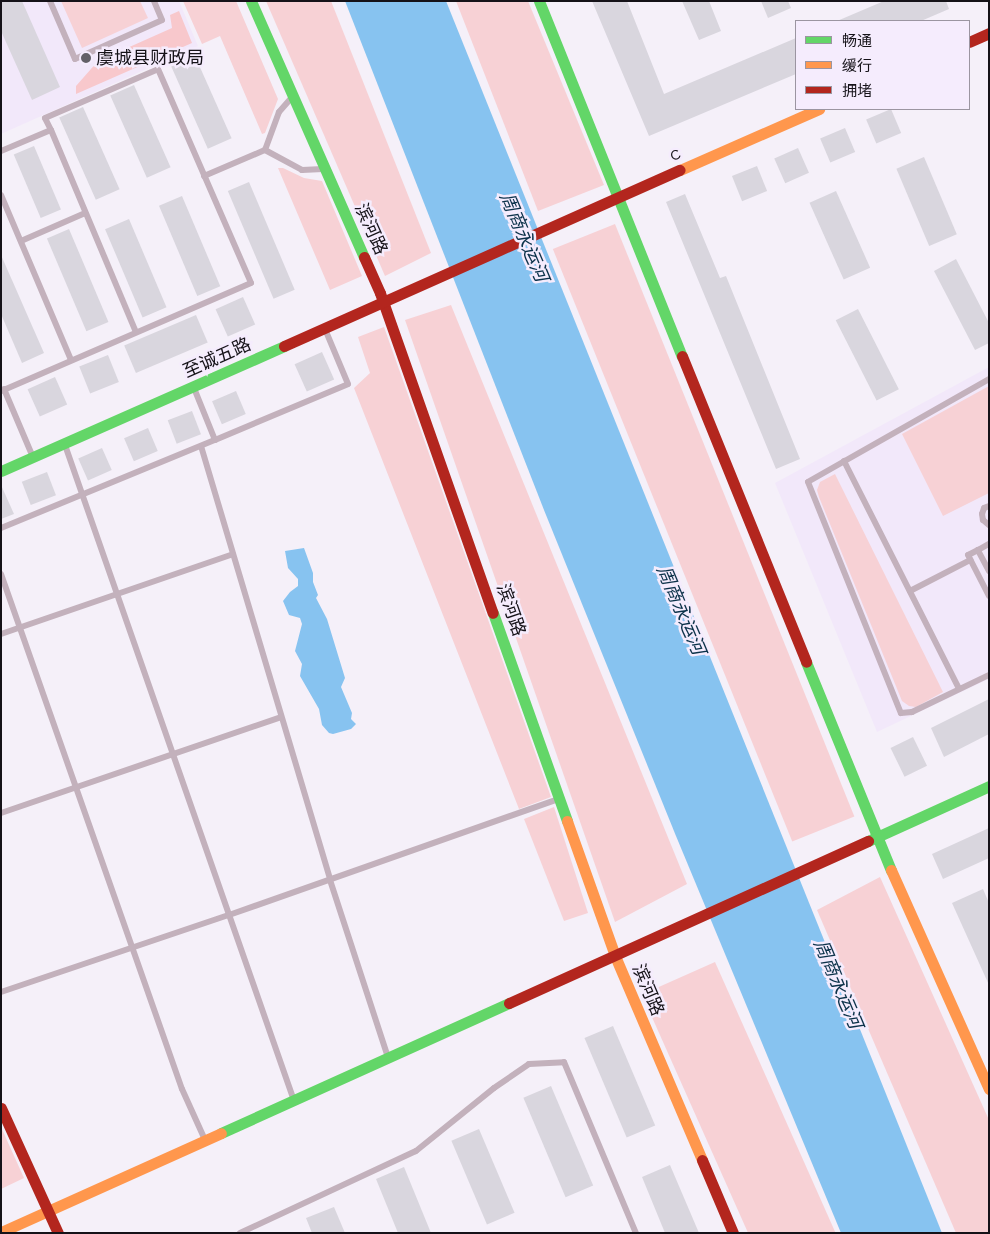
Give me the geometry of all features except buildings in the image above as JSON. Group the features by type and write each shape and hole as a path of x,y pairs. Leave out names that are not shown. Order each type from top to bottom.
{"street":[{"name":"滨河路","path":"251,1 384,304 615,956 733,1233"},
{"path":"539,1 876,836 989,1089"},
{"path":"970,42 989,33"},
{"name":"c","path":"446,275 818,110"},
{"name":"至诚五路","path":"1,471 384,304 446,275"},
{"path":"1,1232 989,786"},
{"path":"1,1108 58,1233"}],"lane":[{"path":"50,1 76,59 162,20 154,1"},
{"path":"33,457 3,390 251,283 158,69 45,118 136,332"},
{"path":"204,176 265,150 279,112 293,96"},
{"path":"1,152 50,130"},
{"path":"265,150 302,170 325,169"},
{"path":"1,195 71,360"},
{"path":"21,242 86,213"},
{"path":"1,528 348,384 325,329"},
{"path":"989,379 808,482 901,713 912,712 989,674"},
{"path":"193,387 215,440"},
{"path":"65,443 294,1101"},
{"path":"201,446 330,880 388,1058"},
{"path":"844,461 959,689"},
{"path":"989,506 984,508 982,514 983,520 989,525"},
{"path":"989,544 968,555 989,596"},
{"path":"978,550 989,571"},
{"path":"1,634 233,554"},
{"path":"910,591 970,560"},
{"path":"1,574 182,1089 205,1141"},
{"path":"1,813 282,717"},
{"path":"1,992 229,916 559,799"},
{"path":"240,1233 416,1152 494,1088 529,1064 564,1062 636,1233"}],"shaded area":[{"name":"虞城县财政局","path":"1,1 179,1 198,46 1,134"},
{"path":"61,1 140,1 148,18 82,48"},
{"path":"183,1 236,1 278,99 265,133 262,134 220,36 202,44"},
{"path":"266,1 331,1 431,253 385,276"},
{"path":"456,1 528,1 604,185 538,211"},
{"path":"179,11 192,43 76,94 76,86 98,61 172,28 170,15"},
{"path":"278,168 283,168 304,178 322,181 362,276 330,290"},
{"path":"615,224 854,816 792,842 553,249"},
{"path":"451,305 687,884 615,922 405,320"},
{"path":"384,327 551,797 519,809 354,388 370,373 358,337"},
{"path":"989,367 989,679 877,732 775,483"},
{"path":"989,386 989,493 943,516 902,434"},
{"path":"835,474 943,692 916,707 909,706 902,701 819,497 817,490 820,482"},
{"path":"554,807 588,913 564,921 524,819"},
{"path":"880,877 989,1120 989,1233 956,1233 817,910"},
{"path":"715,962 835,1232 748,1233 642,995"},
{"path":"1,1127 24,1178 1,1189"}],"water":[{"name":"周商永运河","path":"345,1 446,1 942,1233 841,1233 676,836 544,510"},
{"path":"304,548 313,573 313,582 318,595 316,598 327,619 345,678 341,687 352,713 351,719 356,724 351,729 333,734 329,733 322,725 319,709 300,676 302,664 295,651 302,624 300,618 289,615 283,601 298,586 298,579 288,568 285,551"}],"traffic: fast":[{"path":"251,1 364,257"},
{"path":"539,1 682,356"},
{"path":"1,471 284,346"},
{"path":"493,613 567,821"},
{"path":"806,662 891,870"},
{"path":"868,841 989,786"},
{"path":"221,1133 509,1003"}],"traffic: slow":[{"path":"680,170 817,110"},
{"path":"567,821 615,956 702,1160"},
{"path":"891,870 989,1089"},
{"path":"1,1232 221,1133"}],"traffic: jam":[{"path":"970,42 989,33"},
{"path":"284,346 680,170"},
{"path":"364,257 380,293 493,613"},
{"path":"682,356 806,662"},
{"path":"509,1003 868,841"},
{"path":"1,1108 58,1233"},
{"path":"702,1160 733,1233"}],"place":[{"name":"虞城县财政局","path":"86,58"}]}
